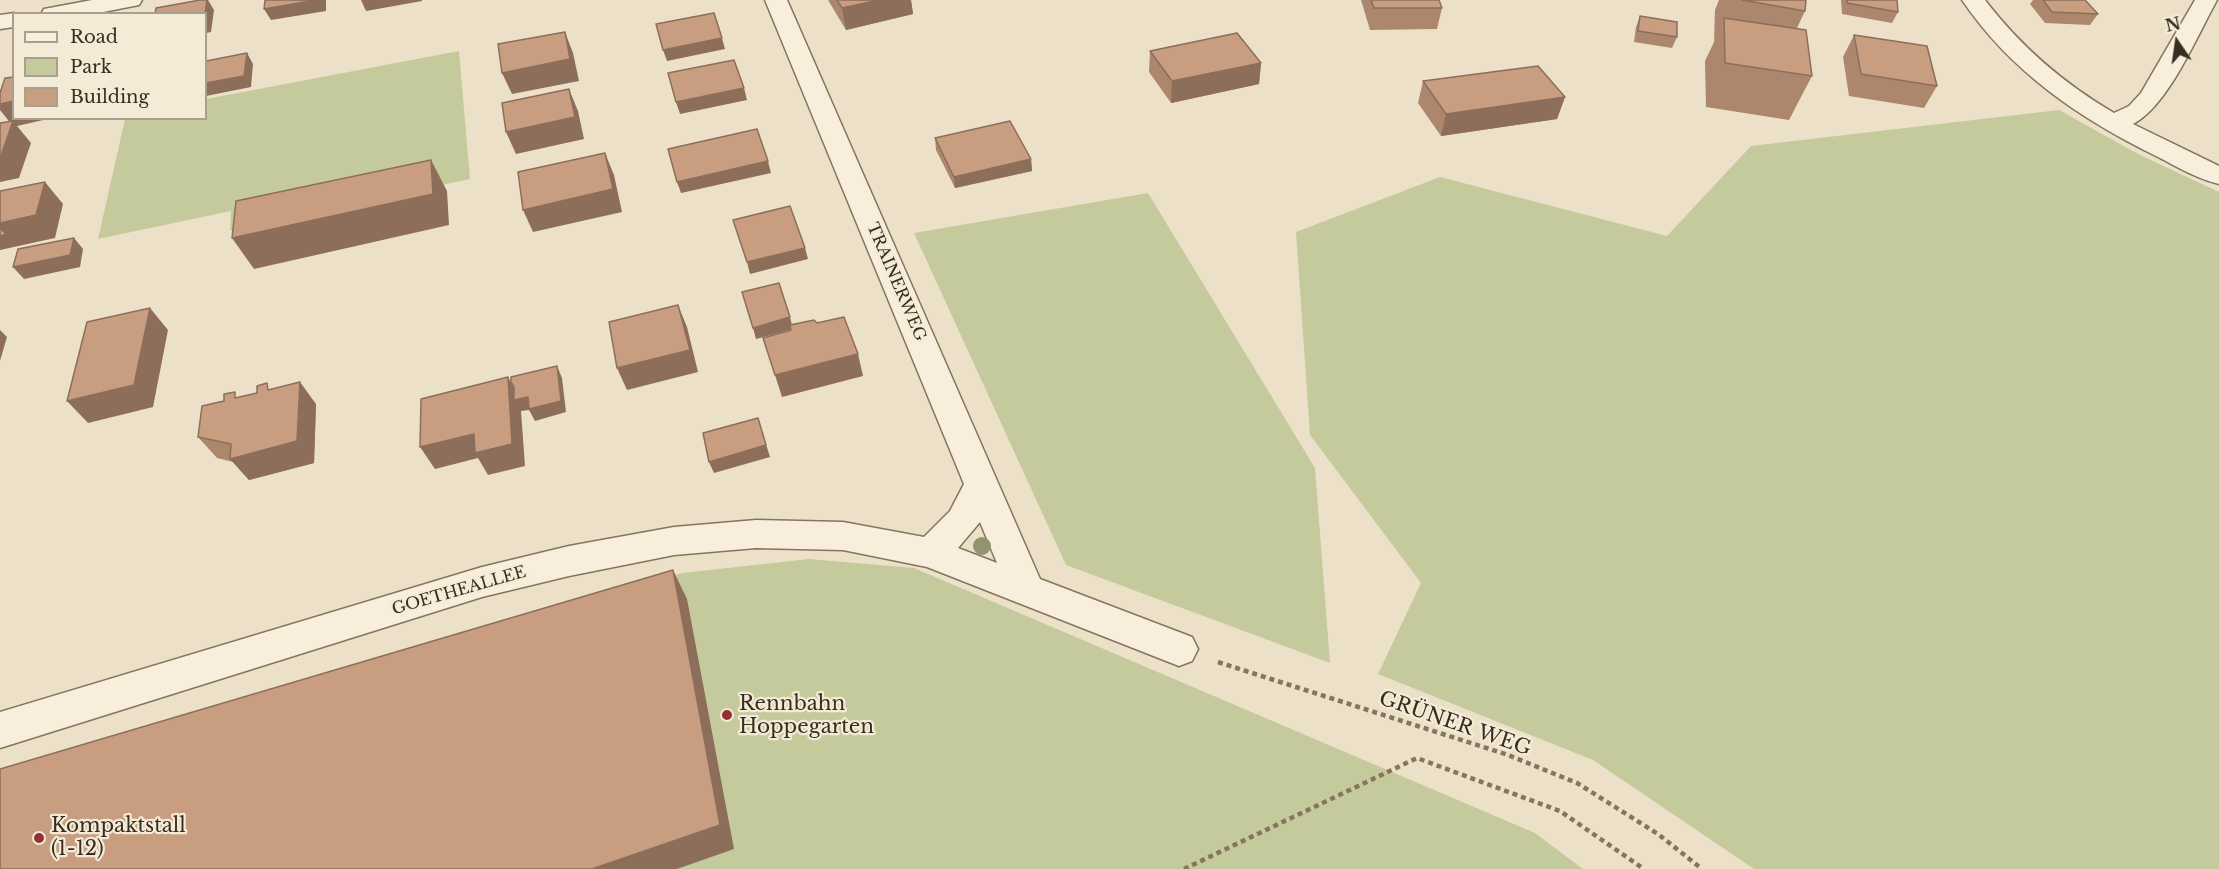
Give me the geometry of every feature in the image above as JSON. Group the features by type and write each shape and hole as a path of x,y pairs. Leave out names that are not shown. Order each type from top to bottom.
{"street":[{"path":"63,12 131,0"},
{"name":"TRAINERWEG","path":"776,0 1027,591"},
{"path":"1973,0 2026,64 2054,87 2112,124 2219,176"},
{"path":"2112,124 2138,111 2151,96 2206,0"},
{"path":"931,554 963,521 981,484"},
{"name":"GOETHEALLEE","path":"0,730 482,582 662,543 756,534 843,536 931,554 1179,650"}],"path":[{"name":"GRÜNER WEG","path":"1179,650 1508,755 1576,783 1658,834 1702,869"},
{"path":"1184,869 1417,758 1560,812 1644,869"}],"green space":[{"path":"459,51 470,179 230,231 231,211 98,239 125,120 207,120 207,99"},
{"path":"2059,110 2138,154 2219,192 2219,869 1754,869 1593,760 1378,674 1421,583 1310,435 1296,232 1440,177 1667,236 1751,146"},
{"path":"1148,193 1315,468 1330,663 1066,565 914,233"},
{"name":"Rennbahn Hoppegarten","path":"809,559 914,568 1535,833 1583,869 0,869 0,772 682,573"}],"building":[{"path":"207,0 205,12 155,12 156,8"},
{"path":"265,0 316,0 264,9"},
{"path":"837,0 879,0 842,8"},
{"path":"1371,0 1439,0 1442,8 1374,8"},
{"path":"1742,0 1806,0 1805,11"},
{"path":"1847,0 1897,0 1898,12 1847,3"},
{"path":"2043,0 2085,0 2098,14 2052,12"},
{"path":"714,13 722,38 663,50 656,24"},
{"path":"1640,16 1677,22 1677,37 1638,31"},
{"path":"1724,18 1806,30 1812,76 1725,63"},
{"path":"565,32 570,59 502,73 498,44"},
{"path":"1237,33 1261,63 1172,81 1150,51"},
{"path":"1854,35 1927,46 1937,86 1861,74"},
{"path":"247,53 244,76 207,83 207,61"},
{"path":"734,60 744,88 676,102 668,73"},
{"path":"1538,66 1565,97 1446,114 1423,81"},
{"path":"12,77 12,101 0,104 0,93 5,78"},
{"path":"569,89 575,117 506,132 502,103"},
{"path":"13,121 1,156 0,156 0,123"},
{"path":"1010,121 1031,159 954,177 935,138"},
{"path":"757,129 768,161 677,182 668,149"},
{"path":"605,153 613,189 523,210 518,172"},
{"path":"431,160 433,194 232,238 236,201"},
{"path":"45,182 36,215 0,223 0,191"},
{"path":"790,206 805,248 747,262 733,220"},
{"path":"0,230 6,234 0,236"},
{"path":"74,238 70,255 13,267 18,249"},
{"path":"779,283 790,317 753,328 742,292"},
{"path":"678,305 690,350 617,368 609,322"},
{"path":"150,308 134,385 67,401 87,322"},
{"path":"844,317 858,354 775,375 763,338 791,330 790,325 814,320 817,323"},
{"path":"557,366 561,401 529,409 528,397 514,400 511,377"},
{"path":"508,377 512,444 475,453 474,434 420,447 421,399"},
{"path":"300,382 297,441 230,459 231,444 198,437 202,406 224,401 224,394 235,392 235,398 257,393 257,386 267,383 268,390"},
{"path":"758,418 766,445 709,462 703,433"},
{"path":"673,570 720,825 592,869 0,869 0,769"}],"place":[{"name":"Rennbahn Hoppegarten","path":"727,715"},
{"name":"Kompaktstall (1-12)","path":"39,838"}]}
